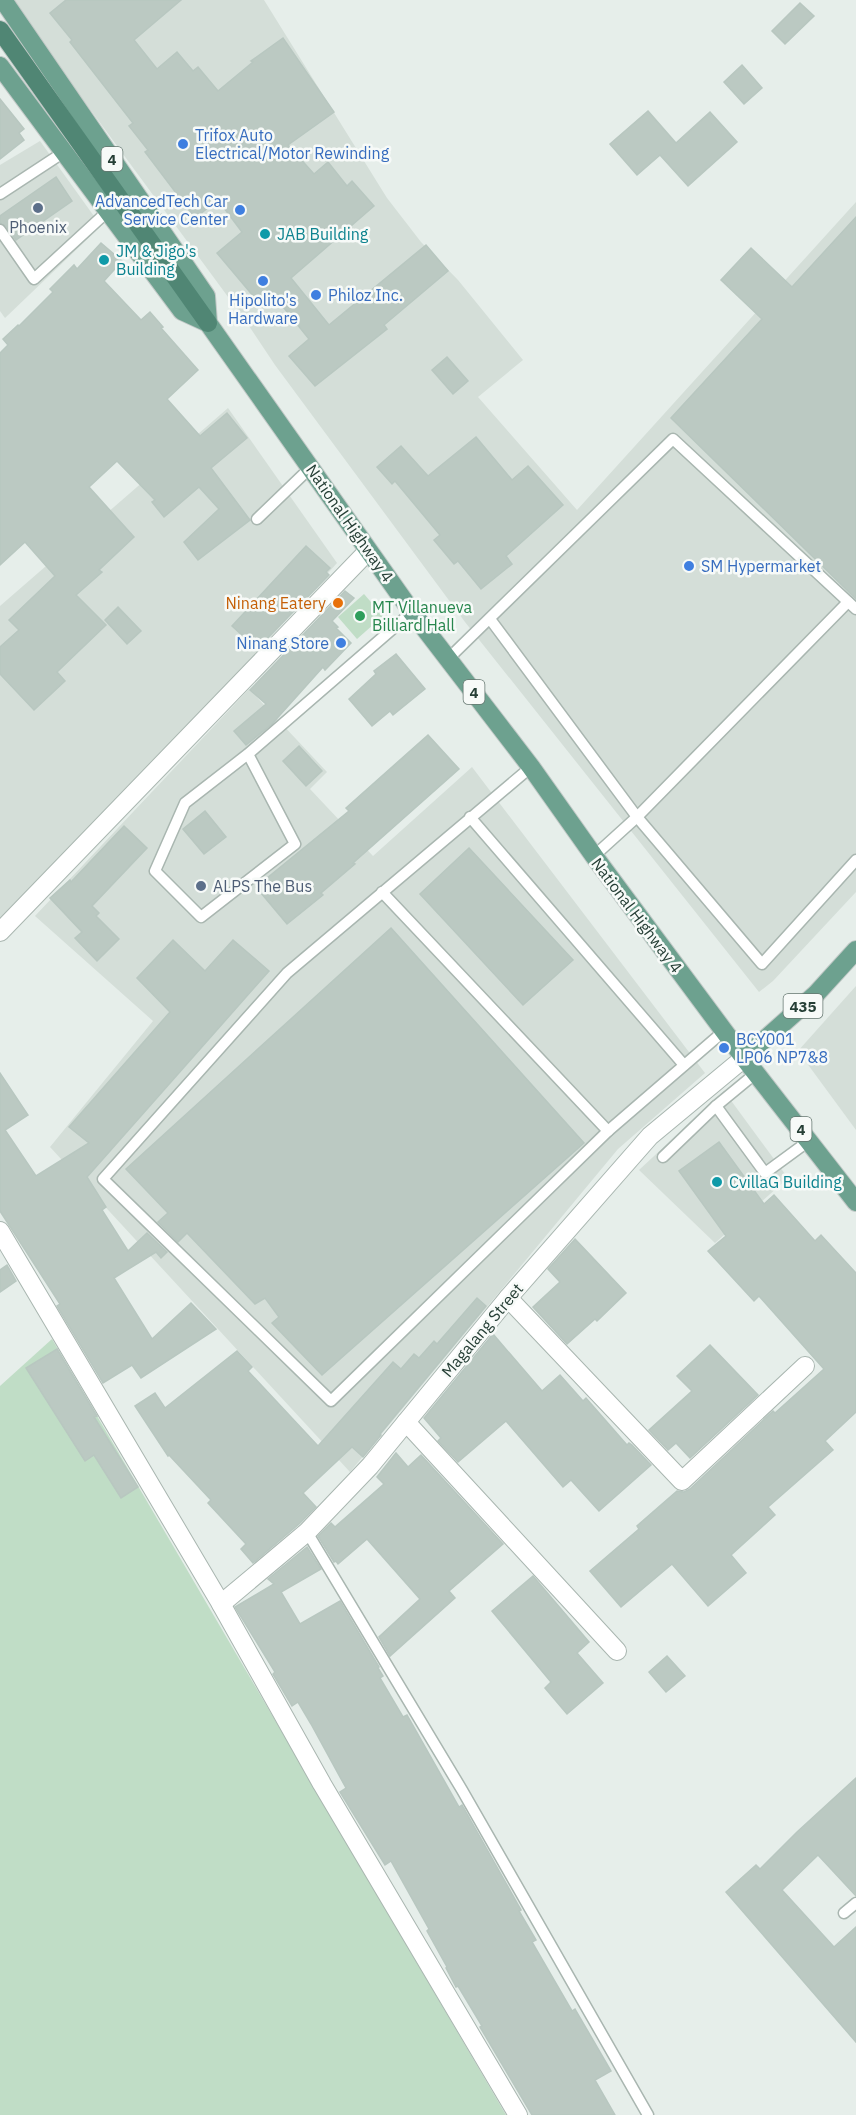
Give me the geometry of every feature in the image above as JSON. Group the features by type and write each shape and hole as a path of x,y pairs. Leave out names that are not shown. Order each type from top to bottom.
{"highway":[{"path":"0,30 208,323"}],"main road":[{"name":"National Highway 4","path":"3,0 206,296 208,323 368,551 531,767 744,1058 856,1202"},
{"name":"4","path":"0,66 182,311 208,323"},
{"name":"435","path":"744,1058 815,995 856,950"}],"street":[{"path":"0,932 368,551"},
{"name":"Magalang Street","path":"221,1604 307,1532 370,1466 507,1298 650,1136 744,1058"},
{"path":"0,1231 221,1604 328,1794 518,2115"},
{"path":"507,1298 682,1480 805,1366"},
{"path":"406,1422 617,1651"}],"lane":[{"path":"0,194 64,152"},
{"path":"0,230 34,279 108,211"},
{"path":"449,658 673,439 852,605 637,817 594,856"},
{"path":"257,519 311,467"},
{"path":"248,754 296,844 201,917 154,872 185,803 248,754 412,612"},
{"path":"490,619 637,817 762,964 856,860"},
{"path":"531,767 286,973 104,1179 331,1401 608,1131 724,1031"},
{"path":"470,817 684,1065"},
{"path":"382,892 608,1131"},
{"path":"663,1157 756,1073"},
{"path":"716,1107 765,1173 810,1140"},
{"path":"307,1532 462,1790 648,2115"},
{"path":"844,1913 856,1903"}],"shaded area":[{"path":"12,0 264,0 387,198 421,242 458,280 523,360 478,397 577,510 856,202 856,892 773,981 759,992 465,622 275,365 245,320"},
{"path":"40,141 101,226 5,318 0,311 0,165"},
{"path":"228,408 337,563 251,659 0,921 0,606"},
{"path":"249,689 327,772 310,789 373,856 472,767 705,1073 618,1149 350,1472 50,1147 153,1021 35,916"},
{"path":"856,986 856,1130 798,1051"},
{"path":"724,1091 788,1178 715,1243 639,1170"}],"green space":[{"name":"MT Villanueva Billiard Hall","path":"364,594 383,616 357,639 338,617"},
{"path":"52,1339 506,2115 0,2115 0,1386"}],"building":[{"path":"66,0 181,0 134,40 157,69 177,52 193,71 198,67 218,91 253,62 251,61 283,38 334,112 288,145 314,174 328,162 347,186 352,181 374,206 291,278 329,325 426,245 448,271 384,325 387,329 315,386 289,356 309,339 272,293 260,304 217,253 242,232 218,200 195,218 145,152 148,150 129,126 133,123 50,13"},
{"path":"800,3 814,16 785,44 772,31"},
{"path":"742,65 762,88 744,104 724,82"},
{"path":"0,99 24,129 19,133 24,140 0,159"},
{"path":"648,111 676,143 710,112 737,142 688,186 660,155 637,175 610,144"},
{"name":"Phoenix","path":"56,177 72,201 16,240 6,226 0,223 0,216"},
{"path":"856,217 856,599 671,418 762,319 721,280 751,248 792,287"},
{"path":"101,243 122,261 104,281 141,320 150,312 198,370 167,399 200,436 227,413 247,438 211,468 250,520 198,560 184,542 219,509 199,487 164,517 152,502 155,500 117,461 89,487 134,537 99,570 102,572 76,595 106,625 57,672 65,681 34,710 0,674 0,647 19,630 9,620 55,576 25,542 0,565 0,353 8,345 3,339 53,292 50,289 74,265 77,269"},
{"path":"447,357 468,381 453,394 432,370"},
{"path":"476,437 512,480 528,466 563,505 506,556 512,564 481,589 458,561 454,564 434,540 440,535 395,481 392,484 377,467 401,446 428,476"},
{"path":"306,546 330,568 326,572 329,575 257,649 232,626"},
{"path":"345,591 354,598 332,621 351,643 325,670 323,667 272,724 246,745 234,731 266,704 250,690"},
{"path":"118,607 141,631 127,644 105,620"},
{"path":"396,654 425,689 393,715 390,711 372,726 349,699 376,674 374,671"},
{"path":"428,735 459,769 353,863 355,864 321,893 323,895 287,924 256,887 349,811 346,808"},
{"path":"299,746 322,771 306,786 283,761"},
{"path":"205,811 226,837 204,854 183,829"},
{"path":"124,826 147,848 92,906 99,913 96,916 119,939 97,961 75,938 82,932 50,898 70,880 71,882"},
{"path":"469,848 573,960 523,1005 420,894"},
{"path":"391,928 584,1143 322,1375 272,1323 279,1317 265,1298 255,1304 187,1233 178,1242 158,1222 168,1213 126,1169"},
{"path":"173,940 205,971 233,940 269,971 87,1177 106,1207 102,1210 128,1251 147,1233 167,1252 161,1258 156,1252 114,1278 152,1339 191,1303 216,1329 141,1378 132,1365 103,1383 57,1306 60,1304 0,1211 0,1073 28,1115 5,1130 36,1176 89,1143 69,1127 170,1012 137,978"},
{"path":"719,1142 764,1204 774,1195 815,1241 821,1235 856,1273 856,1412 825,1441 833,1450 768,1507 775,1515 731,1555 746,1573 708,1606 672,1564 621,1607 590,1571 639,1529 637,1526 677,1491 684,1492 690,1489 773,1411 775,1413 824,1369 759,1296 754,1301 708,1251 726,1236 679,1171"},
{"path":"575,1239 626,1293 597,1321 595,1319 567,1344 533,1307 560,1282 548,1269"},
{"path":"7,1265 16,1281 0,1292 0,1270"},
{"path":"477,1298 486,1306 363,1457 352,1447 303,1493 316,1507 253,1563 241,1549 246,1544 208,1503 211,1500 168,1456 135,1406 155,1393 165,1408 237,1351 252,1367 248,1371 318,1446 393,1362 401,1369 414,1354 419,1358 434,1341 437,1344"},
{"path":"493,1334 542,1391 560,1375 583,1401 586,1398 627,1445 629,1443 632,1445 651,1465 599,1511 571,1480 563,1487 506,1421 458,1462 438,1441 441,1438 424,1418"},
{"path":"710,1345 758,1395 690,1458 676,1443 668,1450 649,1430 692,1391 677,1376"},
{"path":"57,1349 97,1416 94,1417 138,1487 121,1498 94,1455 85,1461 26,1368"},
{"path":"396,1453 408,1467 421,1455 503,1544 449,1591 455,1598 390,1656 379,1637 420,1599 367,1539 338,1564 334,1562 318,1536 331,1523 335,1527 384,1484 377,1477"},
{"path":"307,1547 321,1569 281,1592 300,1624 340,1601 379,1667 383,1676 380,1678 403,1717 407,1715 459,1807 462,1805 502,1876 536,1940 532,1942 572,2011 575,2009 611,2071 595,2080 615,2115 532,2115 480,2027 482,2026 458,1986 456,1987 427,1931 429,1929 391,1861 385,1865 340,1792 346,1788 311,1724 298,1702 292,1706 273,1674 275,1672 235,1607 274,1584 268,1579"},
{"path":"533,1576 589,1642 577,1653 603,1683 567,1714 545,1688 551,1682 492,1611"},
{"path":"667,1656 685,1676 666,1692 649,1672"},
{"path":"856,1778 856,1896 818,1855 782,1890 834,1947 856,1927 856,2042 726,1892 756,1865 760,1869"}],"place":[{"name":"Trifox Auto Electrical/Motor Rewinding","path":"183,144"},
{"name":"Phoenix","path":"38,208"},
{"name":"AdvancedTech Car Service Center","path":"240,210"},
{"name":"JAB Building","path":"265,234"},
{"name":"JM & Jigo's Building","path":"104,260"},
{"name":"Hipolito's Hardware","path":"263,281"},
{"name":"Philoz Inc.","path":"316,295"},
{"name":"SM Hypermarket","path":"689,566"},
{"name":"Ninang Eatery","path":"338,603"},
{"name":"MT Villanueva Billiard Hall","path":"360,616"},
{"name":"Ninang Store","path":"341,643"},
{"name":"ALPS The Bus","path":"201,886"},
{"name":"BCY001 LP06 NP7&8","path":"724,1048"},
{"name":"CvillaG Building","path":"717,1182"}]}
